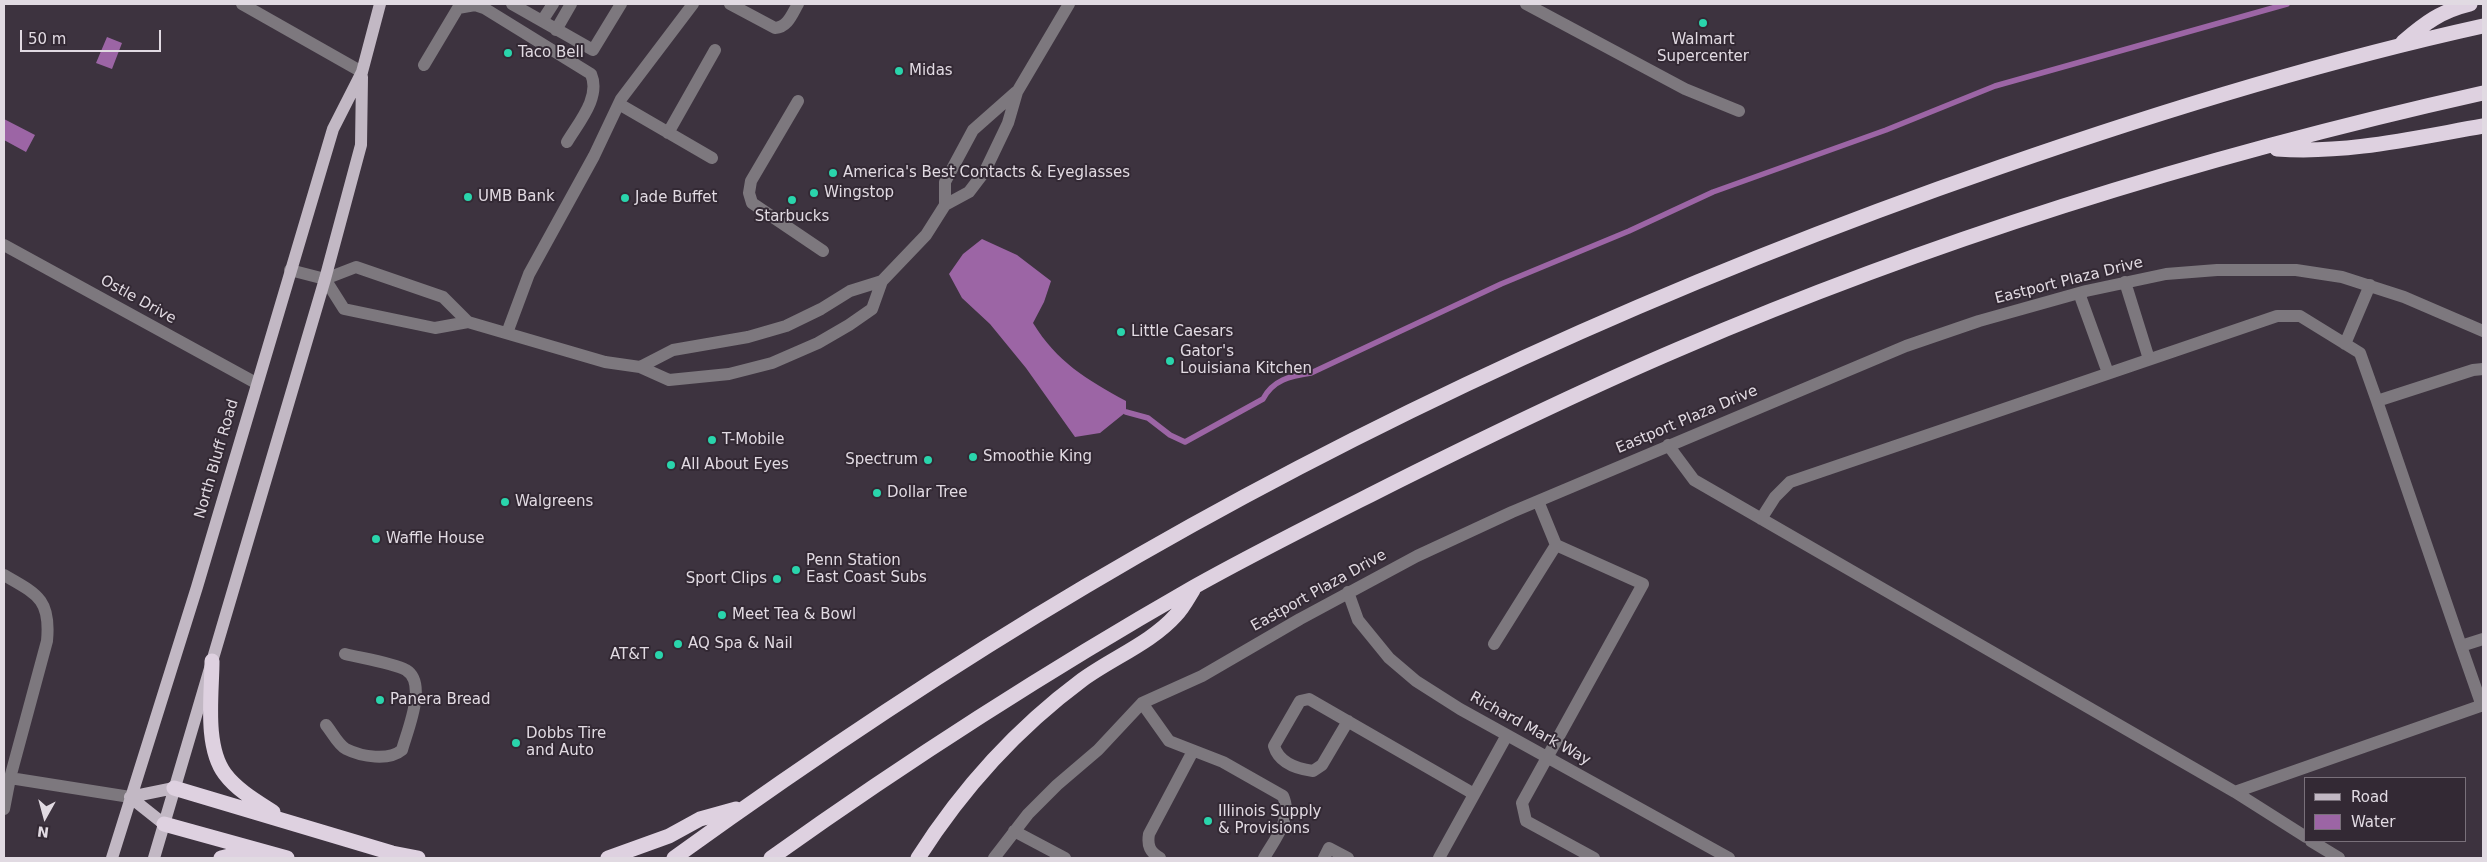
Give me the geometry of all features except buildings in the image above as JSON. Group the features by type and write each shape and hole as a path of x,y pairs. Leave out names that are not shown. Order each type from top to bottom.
{"highway":[{"path":"2400,44 2427,20 2455,7 2470,4"},
{"path":"674,858 744,807 864,726 1086,586 1193,525 1306,465 1444,396 1588,329 1729,268 1920,195 2091,135 2400,44 2483,26"},
{"path":"771,858 905,766 1000,705 1196,586 1520,420 1681,348 1826,290 1976,236 2107,194 2263,148 2483,93"},
{"path":"2263,148 2311,151 2357,148 2483,126"},
{"path":"918,858 965,791 988,763 1082,680 1156,633 1176,615 1196,586"},
{"path":"212,661 212,742 224,773 242,791 287,822"},
{"path":"174,788 287,822 418,858"},
{"path":"608,858 669,836 700,819 744,807"},
{"path":"164,824 287,858"},
{"path":"221,858 236,854 268,852"}],"main road":[{"name":"North Bluff Road","path":"112,858 197,587 256,383 333,129 362,72 380,4"},
{"name":"North Bluff Road","path":"154,858 325,279 360,145 362,72"},
{"path":"130,796 174,788"},
{"path":"130,796 164,824"}],"street":[{"path":"242,4 362,72"},
{"path":"512,4 593,50 621,4"},
{"path":"544,4 546,24"},
{"path":"546,24 553,4"},
{"path":"546,24 561,4"},
{"path":"546,24 571,4"},
{"path":"507,333 529,274 594,156 619,104 691,4"},
{"path":"730,4 775,28 782,27 788,21 798,4"},
{"path":"325,279 344,308 435,328 468,322 605,362 640,367 669,380 729,374 772,363 818,343 872,309 882,280 926,235 945,205 969,192 985,171 1008,123 1017,92 1069,4"},
{"path":"1526,4 1685,89 1739,111"},
{"path":"424,65 458,8 475,6 484,8 591,74 595,82 594,94 567,142"},
{"path":"668,133 715,50"},
{"path":"945,205 945,182 973,130 1017,92"},
{"path":"798,101 751,181 749,193 752,204 823,251"},
{"path":"619,104 712,158"},
{"name":"Ostle Drive","path":"4,245 256,383"},
{"path":"290,270 325,279 356,267 443,297 468,322"},
{"name":"Eastport Plaza Drive","path":"994,858 1014,832 1057,784 1098,750 1142,703 1202,676 1348,592 1417,556 1668,445 1906,346 1979,322 2079,293 2166,274 2217,270 2270,269 2342,277 2404,296 2483,331"},
{"path":"640,367 673,350 748,337 786,326 821,309 850,291 882,280"},
{"path":"2125,282 2149,359"},
{"path":"2345,344 2370,285"},
{"path":"2079,293 2108,373"},
{"path":"1761,519 1775,496 1790,482 2277,316 2300,316 2360,353 2483,705 2235,792"},
{"path":"2377,401 2473,370 2483,369"},
{"path":"1668,445 1694,480 2235,792 2304,836"},
{"path":"1538,501 1556,546 1642,584 1522,803 1526,821 1594,858"},
{"path":"1494,644 1556,546"},
{"path":"4,575 33,591 42,600 47,610 49,623 47,641 10,778 4,809"},
{"name":"Richard Mark Way","path":"1348,592 1358,620 1389,658 1416,681 1507,735 1729,858"},
{"path":"2461,646 2483,639"},
{"path":"326,725 346,749 384,758 395,756 402,750 417,692 414,681 406,671 345,654"},
{"path":"1348,721 1322,765 1313,771 1301,769 1286,762 1276,754 1274,746 1300,701 1310,699 1348,721 1474,794"},
{"path":"1142,703 1169,741 1223,762 1283,796 1287,806 1284,823 1264,858"},
{"path":"1439,858 1507,735"},
{"path":"1160,858 1152,854 1147,844 1149,834 1194,751"},
{"path":"10,778 130,796"},
{"path":"1014,832 1065,858"},
{"path":"2313,842 2339,858"},
{"path":"1324,858 1329,848 1348,858"}],"water":[{"path":"107,37 122,43 112,69 96,63"},
{"path":"4,119 35,135 26,152 4,140"},
{"path":"982,239 1017,255 1051,281 1044,302 1033,323 1042,337 1062,359 1085,377 1126,401 1126,412 1100,433 1075,437 1026,368 990,324 962,298 949,274 963,254"}],"waterway":[{"path":"1126,412 1148,418 1170,435 1185,442 1263,399 1272,387 1283,380 1311,373 1501,284 1629,231 1713,192 1886,130 1995,86 2287,4"}],"place":[{"name":"Walmart Supercenter","path":"1703,23"},
{"name":"Taco Bell","path":"508,53"},
{"name":"Midas","path":"899,71"},
{"name":"America's Best Contacts & Eyeglasses","path":"833,173"},
{"name":"Wingstop","path":"814,193"},
{"name":"UMB Bank","path":"468,197"},
{"name":"Jade Buffet","path":"625,198"},
{"name":"Starbucks","path":"792,200"},
{"name":"Little Caesars","path":"1121,332"},
{"name":"Gator's Louisiana Kitchen","path":"1170,361"},
{"name":"T-Mobile","path":"712,440"},
{"name":"Smoothie King","path":"973,457"},
{"name":"Spectrum","path":"928,460"},
{"name":"All About Eyes","path":"671,465"},
{"name":"Dollar Tree","path":"877,493"},
{"name":"Walgreens","path":"505,502"},
{"name":"Waffle House","path":"376,539"},
{"name":"Penn Station East Coast Subs","path":"796,570"},
{"name":"Sport Clips","path":"777,579"},
{"name":"Meet Tea & Bowl","path":"722,615"},
{"name":"AQ Spa & Nail","path":"678,644"},
{"name":"AT&T","path":"659,655"},
{"name":"Panera Bread","path":"380,700"},
{"name":"Dobbs Tire and Auto","path":"516,743"},
{"name":"Illinois Supply & Provisions","path":"1208,821"}]}
